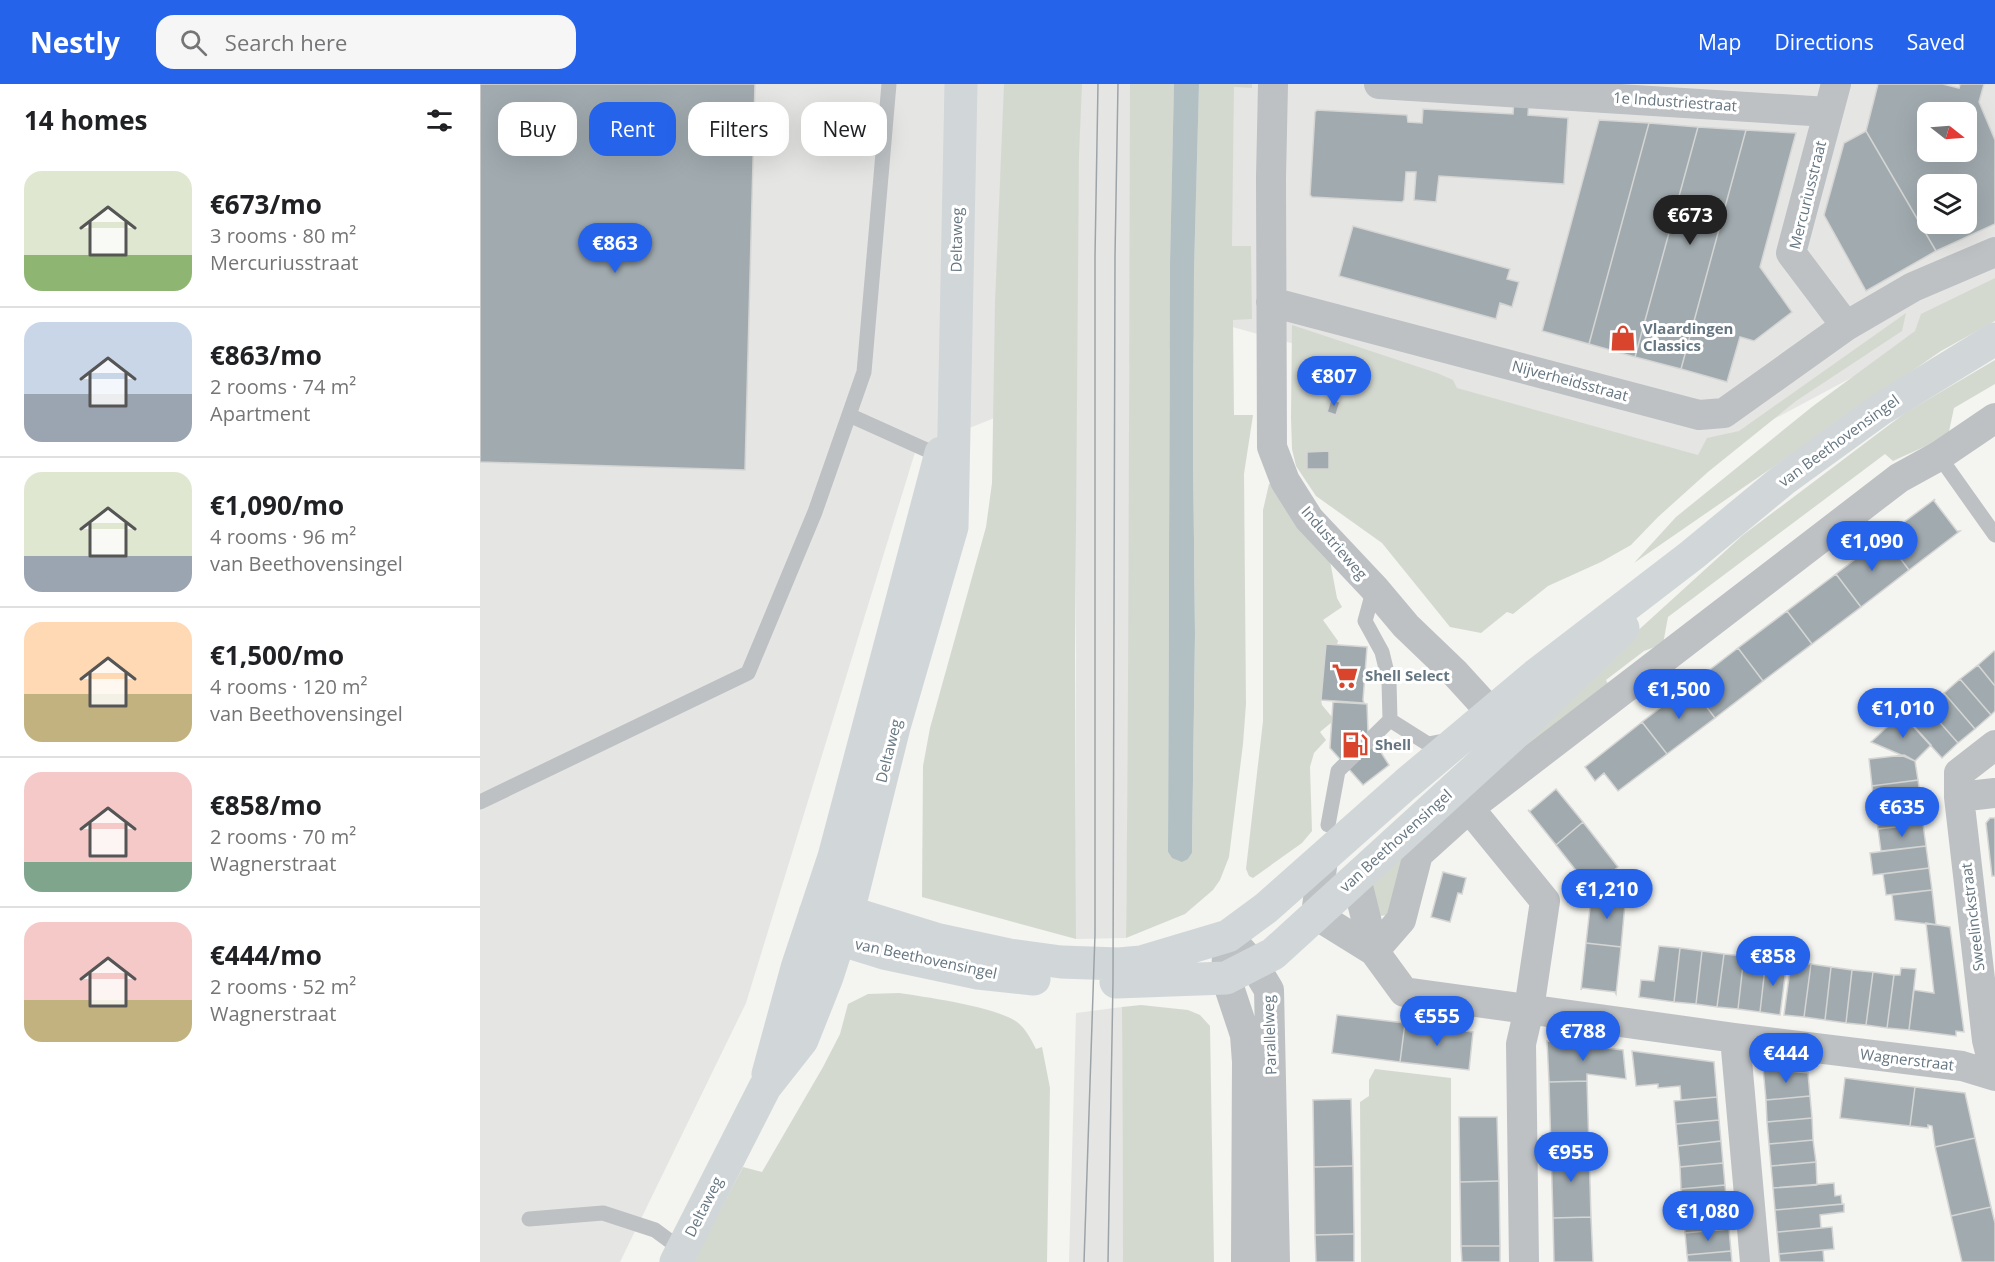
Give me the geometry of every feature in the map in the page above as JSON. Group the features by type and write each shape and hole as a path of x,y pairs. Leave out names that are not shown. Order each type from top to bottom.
{"street":[{"name":"Deltaweg","path":"679,1256 765,1087 802,1040 827,977 843,925 894,727 952,527 961,84"},
{"name":"Industrieweg","path":"1273,84 1272,447 1285,481 1310,519 1406,626 1455,673 1502,724"},
{"name":"1e Industriestraat","path":"1379,84 1832,98"},
{"name":"Mercuriusstraat","path":"1832,98 1791,253 1846,326"},
{"name":"Nijverheidsstraat","path":"1271,302 1699,415 1724,413 1846,326 1913,287 1995,252"},
{"name":"van Beethovensingel","path":"815,913 843,925 884,952 978,973 1061,981 1123,982 1240,971 1274,954 1356,878 1593,629 1692,555 1784,480 1881,409 1995,339"},
{"name":"Deltaweg","path":"765,1087 797,968 834,857 954,397"},
{"name":"van Beethovensingel","path":"1374,951 1401,920 1418,854 1469,808 1899,478 1939,456 1995,418"},
{"name":"van Beethovensingel","path":"843,925 1060,962 1142,962 1228,936 1266,908 1461,738 1502,724"},
{"name":"Sweelinckstraat","path":"1995,745 1959,773 1959,797 1987,1040 1995,1074"},
{"path":"1959,797 1995,793"},
{"name":"van Beethovensingel","path":"1469,808 1545,901 1529,1009 1521,1044 1524,1262"},
{"path":"1323,859 1316,915 1374,951"},
{"path":"1356,878 1374,951"},
{"name":"Parallelweg","path":"1228,936 1240,971 1245,1035 1246,1262"},
{"name":"Wagnerstraat","path":"1374,951 1404,993 1962,1066 1995,1074"},
{"name":"Parallelweg","path":"1240,971 1269,990 1275,1262"},
{"path":"1735,1038 1755,1262"}],"lane":[{"path":"480,802 748,673 815,512 864,372 889,84"},
{"path":"849,415 940,456"},
{"path":"1939,456 1995,535"},
{"path":"1328,825 1338,771 1390,720 1387,671 1382,652 1365,621 1374,588"},
{"path":"1390,720 1428,744 1461,738"},
{"path":"529,1219 603,1213 655,1230 679,1256"}],"shaded area":[{"path":"480,84 1995,84 1995,301 1703,457 1229,326 1129,365 1130,614 1126,938 1076,939 1076,386 916,449 746,1003 620,1262 480,1262"},
{"path":"1004,84 1082,84 1079,155 1075,654 1076,939 922,897 923,766 930,728 986,527 992,483 995,302"},
{"path":"1130,84 1174,84 1170,263 1168,852 1172,858 1188,859 1192,853 1195,634 1194,270 1199,84 1252,84 1252,88 1234,87 1232,246 1251,246 1252,319 1233,320 1234,415 1253,415 1244,474 1246,704 1229,857 1220,880 1213,890 1185,914 1126,938 1128,618"},
{"path":"1174,84 1199,84 1194,270 1195,634 1192,853 1182,862 1172,858 1168,852 1170,263"},
{"path":"1995,278 1995,321 1941,351 1634,563 1676,517 1813,406 1915,331 1921,314"},
{"path":"1906,313 1902,331 1796,401 1708,472 1631,545 1601,562 1548,586 1513,614 1507,612 1481,633 1450,627 1382,543 1316,496 1296,466 1292,449 1291,418 1292,325 1437,373 1453,380 1457,388 1698,455 1707,438 1739,431"},
{"path":"1995,360 1995,384 1954,408 1948,436 1893,461 1885,454 1668,617 1663,644 1644,651 1606,680 1610,688 1437,826 1390,915 1379,916 1368,889 1556,705 1743,535 1905,413"},
{"path":"1272,483 1330,561 1337,598 1342,607 1323,620 1338,641 1321,700 1322,705 1332,717 1332,722 1320,732 1326,740 1314,753 1310,767 1312,831 1302,843 1253,878 1249,876 1246,869 1263,721 1263,510 1269,484"},
{"path":"899,993 961,1003 994,1012 1017,1022 1036,1049 1042,1047 1050,1088 1047,1262 693,1262 743,1167 762,1172 840,1034 848,1004 868,994"},
{"path":"1141,1005 1188,1010 1200,1015 1210,1026 1214,1262 1123,1262 1122,1007"},
{"path":"1122,1007 1123,1262 1069,1262 1076,1013"},
{"path":"1375,1069 1451,1078 1451,1262 1361,1262 1360,1102 1369,1096 1369,1080"}],"building":[{"path":"480,84 755,84 755,102 688,102 688,156 753,156 745,470 480,462"},
{"path":"1515,84 1530,84 1528,115 1568,118 1564,184 1439,176 1436,202 1414,200 1416,172 1406,172 1402,202 1312,197 1310,195 1315,112 1317,110 1407,115 1408,122 1422,123 1423,109 1513,114"},
{"path":"1878,84 1943,84 1959,88 1960,84 1984,84 1979,102 1995,140 1995,224 1977,232 1977,174 1917,174 1917,218 1866,131"},
{"path":"1599,120 1649,123 1589,344 1542,331"},
{"path":"1649,123 1698,127 1635,357 1589,344"},
{"path":"1698,127 1746,130 1681,369 1635,357"},
{"path":"1746,130 1796,133 1760,267 1792,312 1754,341 1740,337 1727,382 1681,369"},
{"path":"1866,131 1917,218 1917,234 1926,234 1936,251 1866,291 1824,215 1844,143"},
{"path":"1353,226 1510,269 1507,279 1519,282 1512,307 1500,303 1496,319 1339,276"},
{"path":"1926,234 1973,234 1936,251"},
{"path":"1331,399 1340,402 1336,415 1327,412"},
{"path":"1329,451 1329,469 1307,469 1307,452"},
{"path":"1935,499 1934,501 1957,531 1960,531 1909,570 1884,537"},
{"path":"1884,537 1909,570 1861,607 1836,574"},
{"path":"1836,574 1861,607 1812,644 1787,611"},
{"path":"1787,611 1812,644 1763,681 1738,648"},
{"path":"1326,644 1367,647 1364,703 1321,700"},
{"path":"1738,648 1763,681 1715,718 1690,685"},
{"path":"1995,652 1995,686 1978,665"},
{"path":"1978,665 1995,686 1995,711 1991,715 1960,679"},
{"path":"1960,679 1991,715 1975,729 1944,693"},
{"path":"1690,685 1715,718 1667,754 1642,722"},
{"path":"1944,693 1975,729 1958,743 1928,709"},
{"path":"1333,702 1367,704 1368,732 1389,765 1363,785 1330,748"},
{"path":"1928,709 1958,743 1942,758 1911,724"},
{"path":"1902,713 1931,745 1915,761 1871,742"},
{"path":"1642,722 1667,754 1618,791 1604,773 1595,781 1585,767"},
{"path":"1904,755 1915,761 1918,780 1872,786 1869,759"},
{"path":"1918,780 1921,802 1875,807 1872,786"},
{"path":"1556,789 1583,822 1556,845 1528,810 1530,811"},
{"path":"1921,802 1923,824 1878,829 1875,807"},
{"path":"1990,818 1995,818 1995,876 1992,876 1986,823"},
{"path":"1583,822 1618,867 1603,879 1597,871 1585,879 1585,882 1556,845"},
{"path":"1923,824 1926,846 1881,851 1878,829"},
{"path":"1926,846 1929,868 1873,875 1870,853"},
{"path":"1929,868 1932,890 1886,895 1883,874"},
{"path":"1443,872 1466,878 1462,894 1458,893 1450,922 1431,917"},
{"path":"1932,890 1936,925 1895,920 1892,895"},
{"path":"1595,891 1606,892 1606,900 1594,899"},
{"path":"1608,891 1626,893 1621,947 1586,943 1591,899 1607,902"},
{"path":"1926,923 1950,927 1964,1032 1956,1031 1956,1036 1909,1030 1914,990 1934,993"},
{"path":"1586,943 1621,947 1616,994 1582,988 1581,990"},
{"path":"1659,946 1680,948 1674,1002 1639,997 1641,980 1654,981"},
{"path":"1680,948 1702,951 1696,1004 1674,1002"},
{"path":"1702,951 1724,954 1717,1007 1696,1004"},
{"path":"1724,954 1744,956 1738,1009 1717,1007"},
{"path":"1744,956 1766,959 1760,1012 1738,1009"},
{"path":"1766,959 1787,961 1780,1015 1760,1012"},
{"path":"1791,962 1811,964 1804,1017 1784,1015"},
{"path":"1811,964 1831,967 1825,1020 1804,1017"},
{"path":"1831,967 1852,970 1846,1023 1825,1020"},
{"path":"1901,968 1916,969 1909,1030 1887,1028 1894,975 1900,975"},
{"path":"1852,970 1873,972 1866,1025 1846,1023"},
{"path":"1873,972 1894,975 1887,1028 1866,1025"},
{"path":"1337,1015 1405,1023 1400,1062 1332,1053"},
{"path":"1405,1023 1473,1032 1469,1070 1400,1062"},
{"path":"1547,1041 1623,1050 1626,1079 1587,1074 1587,1081 1549,1082"},
{"path":"1632,1051 1714,1062 1717,1097 1681,1100 1680,1086 1658,1088 1658,1084 1636,1086"},
{"path":"1763,1068 1808,1073 1810,1096 1766,1100"},
{"path":"1845,1078 1915,1087 1910,1126 1840,1118"},
{"path":"1587,1081 1589,1149 1551,1150 1549,1082"},
{"path":"1915,1087 1965,1093 1975,1138 1935,1147 1932,1126 1928,1125 1928,1128 1910,1126"},
{"path":"1810,1096 1812,1118 1767,1122 1766,1100"},
{"path":"1717,1097 1719,1120 1676,1124 1674,1101"},
{"path":"1351,1099 1353,1166 1314,1167 1313,1100"},
{"path":"1459,1117 1497,1117 1499,1181 1460,1182"},
{"path":"1812,1118 1813,1140 1769,1144 1767,1122"},
{"path":"1719,1120 1721,1141 1678,1146 1676,1124"},
{"path":"1975,1138 1991,1207 1951,1216 1935,1147"},
{"path":"1813,1140 1816,1162 1771,1166 1769,1144"},
{"path":"1721,1141 1723,1163 1680,1167 1678,1146"},
{"path":"1589,1149 1591,1217 1553,1218 1551,1150"},
{"path":"1816,1162 1817,1185 1773,1188 1771,1166"},
{"path":"1723,1163 1725,1185 1681,1189 1680,1167"},
{"path":"1353,1166 1354,1234 1315,1235 1314,1167"},
{"path":"1499,1181 1500,1246 1461,1246 1460,1182"},
{"path":"1834,1183 1835,1196 1841,1195 1842,1204 1775,1210 1773,1188"},
{"path":"1725,1185 1727,1207 1683,1211 1681,1189"},
{"path":"1844,1204 1844,1212 1820,1215 1821,1228 1777,1232 1775,1210"},
{"path":"1727,1207 1729,1229 1685,1233 1683,1211"},
{"path":"1991,1207 1995,1223 1995,1262 1962,1262 1951,1216"},
{"path":"1591,1217 1593,1262 1554,1262 1553,1218"},
{"path":"1832,1227 1834,1249 1779,1254 1777,1232"},
{"path":"1729,1229 1731,1251 1687,1255 1685,1233"},
{"path":"1354,1234 1354,1262 1316,1262 1315,1235"},
{"path":"1461,1246 1500,1246 1500,1262 1462,1262"},
{"path":"1823,1250 1824,1262 1780,1262 1779,1254"},
{"path":"1731,1251 1732,1262 1688,1262 1687,1255"}],"tram line":[{"path":"1084,1262 1095,934 1095,256 1098,84"},
{"path":"1108,1262 1113,982 1115,256 1118,84"}],"place":[{"name":"Vlaardingen Classics","path":"1623,338"},
{"name":"Shell Select","path":"1345,676"},
{"name":"Shell","path":"1355,745"}]}
